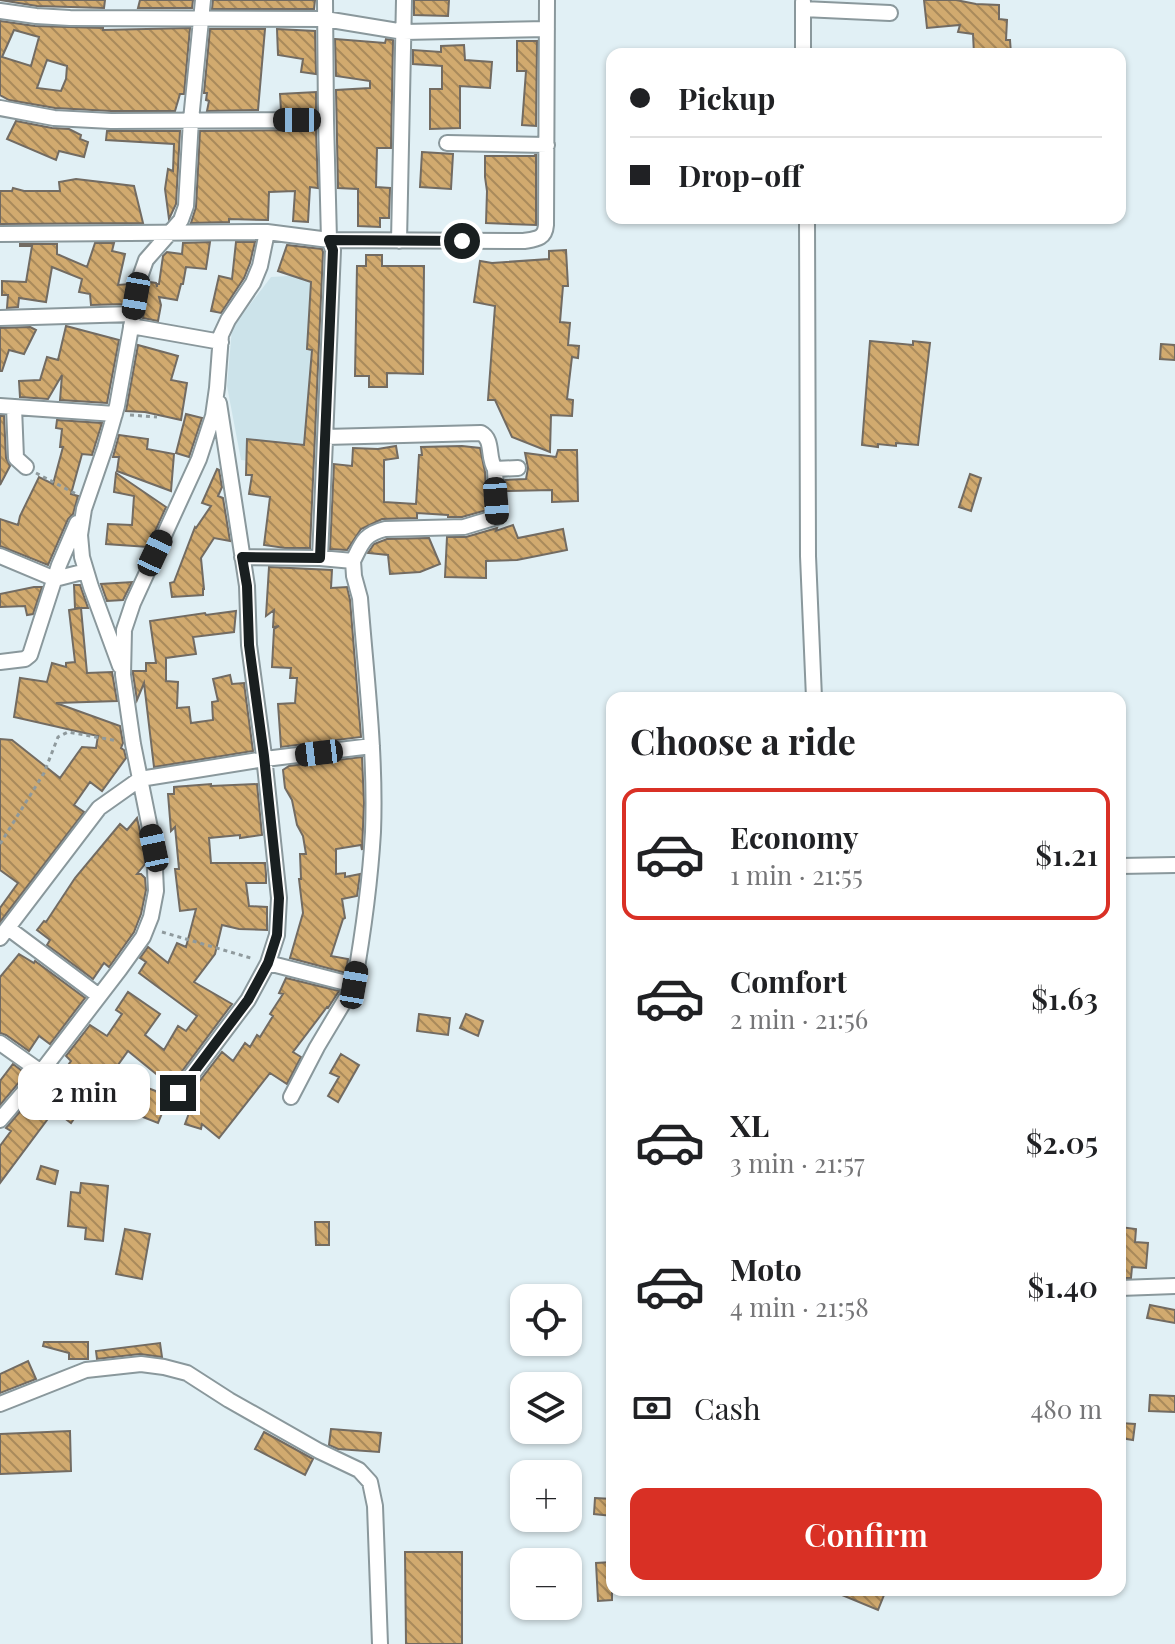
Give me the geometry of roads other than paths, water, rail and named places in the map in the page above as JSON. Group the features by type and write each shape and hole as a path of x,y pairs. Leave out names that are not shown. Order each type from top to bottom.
{"street":[{"path":"172,232 186,206 203,0"},
{"path":"320,558 333,250 329,240 325,0"},
{"path":"399,241 404,0"},
{"path":"0,234 157,239 172,232 267,232 329,240 399,241 524,241 542,237 546,225 547,0"},
{"path":"803,48 803,4 890,13"},
{"path":"0,11 70,18 325,19 404,32 547,29"},
{"path":"0,108 54,118 111,121 326,120"},
{"path":"447,143 547,145"},
{"path":"807,224 808,556 814,692"},
{"path":"0,1120 99,996 143,937 147,927 156,891 154,848 123,675 124,630 133,603 199,459 213,416 221,335 253,283 267,232"},
{"path":"123,675 86,571 80,535 84,509 115,414 140,277 157,239"},
{"path":"0,318 132,320 221,342"},
{"path":"178,1093 248,1000 268,963 277,935 279,898 265,759 249,645 247,586 217,388"},
{"path":"26,467 16,458 7,407 115,414"},
{"path":"291,1097 354,985 369,883 373,830 372,746 360,598 353,561 364,539 373,531 464,527 497,517 495,469 491,462 489,440 481,433 325,437"},
{"path":"495,469 518,468"},
{"path":"0,662 25,659 30,655 59,565 87,500"},
{"path":"0,556 55,579 86,571"},
{"path":"242,557 353,561"},
{"path":"99,996 4,933 99,808 140,779 372,746"},
{"path":"1126,866 1175,865"},
{"path":"268,963 354,985"},
{"path":"0,1043 41,1072"},
{"path":"1126,1288 1175,1286"},
{"path":"0,1404 86,1370 141,1364 164,1367 187,1373 319,1451 359,1470 370,1482 375,1506 380,1644"}]}
